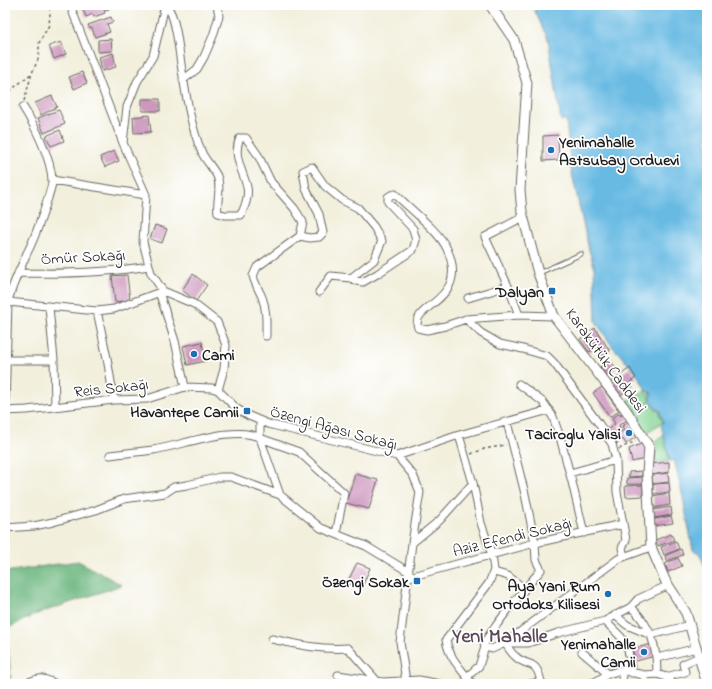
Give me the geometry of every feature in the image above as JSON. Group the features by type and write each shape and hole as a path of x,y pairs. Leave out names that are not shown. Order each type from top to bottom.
{"main road":[{"name":"Karakütük Caddesi","path":"490,5 514,40 527,83 520,190 523,217 538,273 554,316 626,410 649,447 647,473 651,547 669,585 686,613 707,684"}],"street":[{"path":"70,5 123,143 146,195 143,242 151,273 161,292 175,341 185,387"},
{"path":"183,80 197,69 204,57 213,36 219,16 217,5"},
{"path":"123,143 127,107 137,82 153,56 164,9 168,8 172,12 176,30 183,80 192,127 203,155 217,177 219,192 217,204 218,213 225,215 241,215 247,202 247,188 239,167 237,144 240,138 246,138 258,154 271,182 294,208 303,222 300,236 257,267 252,276 262,296 266,312 266,336"},
{"path":"5,407 6,301 35,236 52,183 52,173 45,152 23,107"},
{"path":"300,236 319,238 323,233 319,214 304,184 303,171 312,167 325,186 342,200 358,208 374,227 382,241 374,260 351,278"},
{"path":"52,180 146,195"},
{"path":"319,292 331,276 351,278 356,281 363,282 413,250 416,240 413,229 388,202 388,197 395,194 439,236 447,248 453,266 452,281 443,296 419,315 417,324 418,328 427,330 446,326 466,318 519,315 554,316"},
{"path":"519,315 508,286 485,237 523,217"},
{"name":"Ömür Sokağı","path":"18,273 61,274 97,272 149,266"},
{"path":"468,298 508,286"},
{"path":"6,301 49,307 97,311 114,309 161,292 194,304 217,322 226,345 224,369 218,390"},
{"path":"49,307 54,360 55,406"},
{"path":"97,311 114,400"},
{"path":"466,318 481,332 500,344 547,356 554,363 600,424 612,444 616,460 617,492 626,540 622,548 624,556"},
{"path":"6,360 54,360"},
{"path":"519,384 543,402 553,417 570,473 584,533"},
{"name":"Reis Sokağı","path":"5,411 114,400 147,399 185,387 212,388 218,390"},
{"name":"Özengi Ağası Sokağı","path":"218,390 237,409 260,421 397,456 413,475 420,492 400,642 407,683"},
{"path":"397,456 459,435 549,410"},
{"path":"260,421 260,438 280,495"},
{"path":"466,677 479,666 485,647 484,643 492,631 542,570 536,560 535,543 526,494 507,422"},
{"path":"110,455 153,450 233,433 254,434 260,438 299,452 344,493 336,534"},
{"path":"459,435 473,483 481,523 492,555 494,570 489,583 446,640 448,649 459,668 472,684"},
{"path":"570,473 616,460"},
{"path":"5,528 34,526 53,522 96,510 124,499 165,493 174,487 220,477 231,477 280,495 321,528 366,546 409,575"},
{"path":"412,543 440,520 473,483"},
{"name":"Aziz Efendi Sokağı","path":"409,575 535,543 623,524"},
{"path":"485,647 492,649 505,643 618,558 651,547"},
{"path":"494,572 508,576 525,589"},
{"path":"505,643 528,643 558,633 605,621 631,607 638,599 669,585"},
{"path":"631,607 646,624 651,635 657,658 657,674"},
{"path":"615,615 626,625 651,635 690,624"},
{"path":"605,621 621,637 628,650 632,673"},
{"path":"272,639 305,646 348,648 377,681"},
{"path":"505,643 515,656 538,670 542,683 530,684"},
{"path":"582,652 608,674"},
{"path":"657,658 698,653"},
{"path":"666,677 685,672 683,664 698,653"},
{"path":"621,670 622,683"},
{"path":"587,684 595,682 608,674 621,670 644,675 657,674 666,677 673,684"},
{"path":"338,675 377,681 407,683 419,680 440,684"},
{"path":"644,675 645,684"},
{"path":"29,684 29,682 38,678 56,684"}],"lane":[{"path":"538,273 581,254"}],"path":[{"path":"23,107 32,73 39,57 39,43 49,25 49,5"},
{"path":"5,95 32,73"},
{"path":"614,452 643,438"},
{"path":"466,456 484,449 513,445"}],"green space":[{"path":"645,390 647,395 651,393 652,395 649,397 651,400 633,411 627,401"},
{"path":"650,401 656,410 660,412 659,413 663,422 646,433 633,412"},
{"path":"664,436 669,461 655,463 656,445 653,442"},
{"path":"78,561 122,585 34,615 6,629 11,678 5,680 5,572"}],"water":[{"path":"532,5 707,5 707,571 699,553 693,550 674,460 670,461 661,425 664,422 660,414 661,412 656,409 650,397 652,396 652,393 648,393 636,373 612,346 596,322 594,266 571,169 566,119 561,121 548,39"}],"building":[{"path":"81,5 107,5 109,9 104,10 105,13 94,17 93,14 86,17"},
{"path":"111,17 113,22 107,24 110,32 95,37 92,28 90,29 88,25"},
{"path":"111,39 112,51 98,52 98,40"},
{"path":"61,42 66,54 54,59 49,46"},
{"path":"113,53 116,67 102,71 99,57"},
{"path":"82,72 87,83 74,89 69,77"},
{"path":"52,96 57,107 41,115 35,103"},
{"path":"142,99 160,99 160,111 142,111"},
{"path":"59,110 65,124 44,133 38,118"},
{"path":"149,115 151,132 134,133 133,117"},
{"path":"60,130 64,141 51,146 46,136"},
{"path":"558,135 559,160 543,161 543,136"},
{"path":"114,151 119,161 105,167 100,157"},
{"path":"155,225 167,229 162,243 150,239"},
{"path":"193,274 207,285 196,301 182,290"},
{"path":"127,275 130,300 115,302 112,276"},
{"path":"595,328 610,351 603,356 597,347 589,352 580,339"},
{"name":"Cami","path":"202,342 206,361 187,365 183,346"},
{"path":"610,360 616,368 606,375 600,367"},
{"path":"630,368 636,378 630,382 633,386 621,395 611,382"},
{"path":"602,387 619,411 610,417 593,393"},
{"path":"625,411 629,419 619,425 620,428 611,434 608,429 615,424 612,418 620,413 621,415"},
{"name":"Taciroglu Yalisi","path":"630,421 639,435 626,444 623,439 617,444 614,436 624,430 622,426"},
{"path":"643,443 646,449 645,459 632,462 629,449"},
{"path":"669,462 669,472 652,475 651,464"},
{"path":"642,471 642,476 629,477 629,472"},
{"path":"668,473 669,482 653,484 652,475"},
{"path":"355,474 378,480 369,509 346,503"},
{"path":"644,477 644,484 627,484 627,478"},
{"path":"669,483 670,492 653,494 653,484"},
{"path":"643,485 643,496 626,497 625,486"},
{"path":"669,493 670,505 654,508 653,496"},
{"path":"671,507 672,515 654,518 652,510"},
{"path":"671,516 673,523 655,526 654,519"},
{"path":"671,534 674,540 658,546 655,540"},
{"path":"676,541 679,549 664,555 661,547"},
{"path":"681,549 683,555 667,561 665,556"},
{"path":"678,558 682,566 668,572 665,564"},
{"path":"357,563 370,568 361,589 347,583"},
{"name":"Yenimahalle Camii","path":"652,644 655,656 636,661 632,649"}],"place":[{"name":"Yenimahalle Astsubay Orduevi","path":"551,150"},
{"name":"Dalyan","path":"552,291"},
{"name":"Cami","path":"194,354"},
{"name":"Havantepe Camii","path":"247,411"},
{"name":"Taciroglu Yalisi","path":"629,433"},
{"name":"Özengi Sokak","path":"417,581"},
{"name":"Aya Yani Rum Ortodoks Kilisesi","path":"608,594"},
{"name":"Yenimahalle Camii","path":"644,652"}],"district":[{"name":"Yeni Mahalle","path":"500,635"}]}
